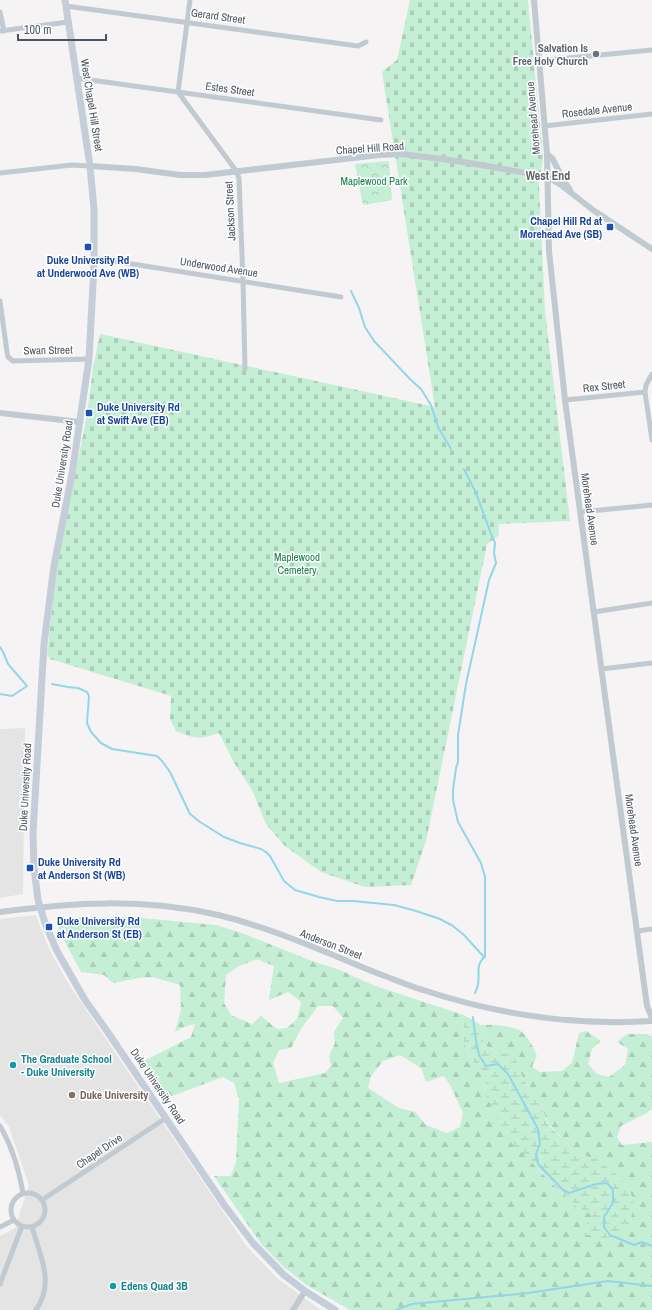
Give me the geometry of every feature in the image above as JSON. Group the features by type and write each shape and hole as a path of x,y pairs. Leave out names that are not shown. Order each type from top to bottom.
{"main road":[{"name":"West Chapel Hill Street","path":"66,3 90,166"},
{"name":"Duke University Road","path":"90,166 94,209 94,258 89,359 72,474 54,566 44,644 33,833 34,868 40,907 50,938 76,985 225,1206 254,1244 284,1275 305,1291 335,1310"}],"street":[{"path":"178,92 190,0"},
{"name":"Morehead Avenue","path":"534,0 547,154 549,251 565,400 647,1006 652,1019"},
{"name":"Gerard Street","path":"66,3 358,46 366,42"},
{"path":"0,12 2,31 68,22"},
{"path":"538,61 652,50"},
{"name":"Estes Street","path":"76,78 381,120"},
{"name":"Jackson Street","path":"178,92 237,172 239,179 245,370"},
{"name":"Rosedale Avenue","path":"544,126 652,114"},
{"name":"Chapel Hill Road","path":"90,166 194,175 237,172 378,155 402,154 487,166 548,177 561,185 593,210 652,249"},
{"path":"547,154 552,158 563,180 574,196"},
{"path":"0,173 72,165 90,166"},
{"name":"Underwood Avenue","path":"94,258 243,280 341,297"},
{"name":"Swan Street","path":"0,301 8,357 13,361 89,359"},
{"path":"652,374 646,385 645,392 652,440"},
{"name":"Rex Street","path":"565,400 645,392"},
{"path":"0,413 80,422"},
{"path":"580,512 652,505"},
{"path":"594,612 652,603"},
{"path":"601,669 652,663"},
{"name":"Anderson Street","path":"0,912 40,907 98,903 136,903 203,912 259,927 422,990 469,1004 524,1015 551,1018 630,1022 652,1019"},
{"path":"638,931 652,929"},
{"name":"Chapel Drive","path":"42,1200 166,1118"},
{"path":"0,1126 16,1162 23,1193"},
{"path":"23,1193 34,1194 42,1200 45,1211 44,1216 37,1225 32,1227 22,1226 14,1220 11,1215 11,1204 18,1195 23,1193"},
{"path":"0,1227 14,1220"},
{"path":"0,1284 22,1226"},
{"path":"32,1227 44,1265 46,1279 45,1292 36,1310"},
{"path":"293,1310 305,1291"}],"shaded area":[{"path":"25,728 23,894 0,898 0,729"},
{"name":"Duke University","path":"36,915 50,951 68,983 247,1247 277,1278 321,1310 0,1310 0,1236 15,1228 29,1185 9,1127 0,1115 0,919"}],"green space":[{"name":"Maplewood Cemetery","path":"410,0 528,0 543,158 539,186 545,311 570,521 499,524 498,536 487,544 426,841 411,885 365,887 321,872 285,846 266,824 252,790 233,761 219,733 197,738 176,731 170,719 171,696 50,659 47,655 57,566 87,415 93,368 100,334 435,407 382,72 397,60"},
{"name":"Maplewood Park","path":"389,161 392,200 363,205 355,164"},
{"path":"131,917 216,925 242,933 309,960 340,970 375,986 464,1015 463,1039 468,1053 486,1081 484,1092 496,1113 529,1159 549,1181 577,1207 593,1215 581,1233 631,1225 633,1199 619,1177 597,1159 577,1154 548,1123 540,1102 523,1079 514,1056 494,1051 484,1044 481,1025 506,1026 522,1032 530,1042 537,1056 532,1066 539,1072 562,1071 572,1063 579,1033 586,1031 601,1041 592,1049 588,1064 597,1074 609,1077 625,1065 628,1049 617,1042 627,1034 648,1034 652,1037 652,1109 621,1126 617,1137 622,1145 652,1142 652,1310 350,1310 305,1284 285,1268 262,1245 214,1176 231,1176 236,1162 239,1099 234,1083 223,1077 172,1096 158,1087 144,1066 144,1061 191,1037 195,1024 186,1026 175,1032 181,1010 180,985 152,977 113,983 104,975 81,972 58,929 63,920 80,918","holes":["257,959 274,966 269,1000 288,992 301,1002 297,1019 287,1028 277,1029 261,1016 252,1024 231,1015 224,1003 226,975 239,966","318,1006 333,1006 343,1018 334,1032 335,1043 329,1056 331,1066 325,1073 279,1083 273,1063 279,1050 291,1048 301,1029","400,1055 421,1068 426,1082 444,1076 450,1085 463,1113 460,1127 447,1133 426,1125 415,1112 399,1108 368,1088 371,1076 383,1061"]},
{"path":"464,1015 481,1025 484,1044 494,1051 514,1055 523,1079 540,1102 548,1124 577,1154 597,1159 620,1177 634,1199 631,1225 604,1239 580,1233 592,1215 577,1207 511,1143 484,1092 486,1081 468,1053 463,1039"}],"waterway":[{"path":"351,291 359,308 365,327 374,341 421,389 431,405 438,427 451,449"},
{"path":"464,469 476,493 495,543 494,553 496,563 489,580 466,684 458,735 458,762 453,790 453,800 458,822 481,863 485,877 485,957 479,966 478,985 475,993"},
{"path":"0,647 8,664 27,686 12,696 0,694"},
{"path":"52,684 78,688 87,692 89,696 87,723 91,732 101,743 112,749 157,756 170,772 190,814 224,837 266,852 270,856 284,881 295,890 337,901 394,905 440,919 453,926 464,935 484,957 482,959"},
{"path":"473,1017 479,1055 486,1066 498,1064 508,1074 538,1129 540,1144 536,1154 538,1164 563,1190 569,1193 596,1184 607,1183 613,1190 613,1203 604,1217 604,1227 610,1235 634,1245 642,1242 652,1246"},
{"path":"396,1310 412,1304 528,1293 608,1281 652,1286"}],"place":[{"name":"Salvation Is Free Holy Church","path":"596,54"},
{"name":"Chapel Hill Rd at Morehead Ave (SB)","path":"610,227"},
{"name":"Duke University Rd at Underwood Ave (WB)","path":"88,247"},
{"name":"Duke University Rd at Swift Ave (EB)","path":"89,413"},
{"name":"Duke University Rd at Anderson St (WB)","path":"30,868"},
{"name":"Duke University Rd at Anderson St (EB)","path":"49,927"},
{"name":"The Graduate School - Duke University","path":"13,1065"},
{"name":"Duke University","path":"72,1095"},
{"name":"Edens Quad 3B","path":"113,1286"}],"district":[{"name":"West End","path":"548,176"}]}
